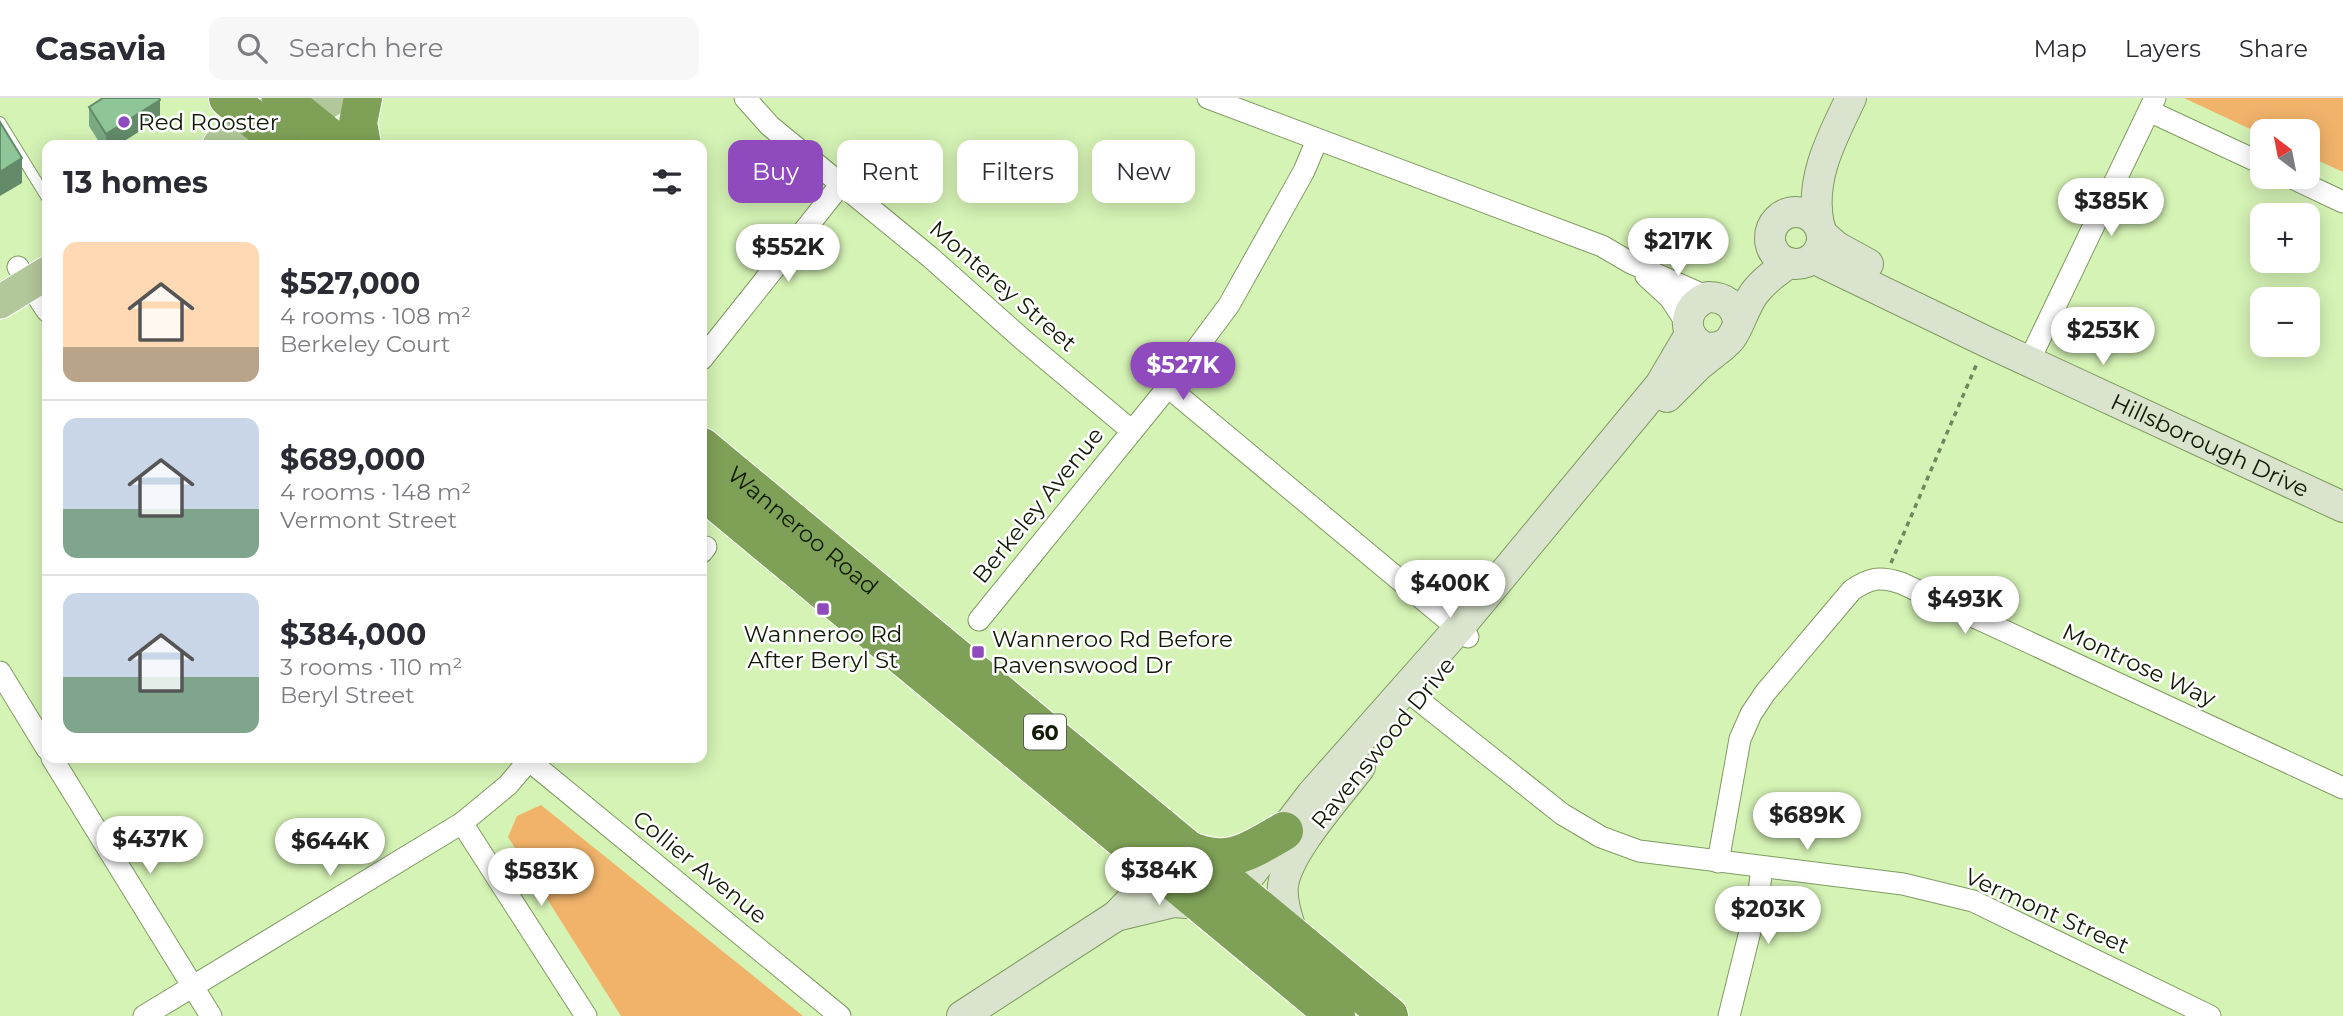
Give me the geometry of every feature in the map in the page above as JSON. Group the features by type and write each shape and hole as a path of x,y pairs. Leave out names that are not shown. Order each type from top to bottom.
{"highway":[{"path":"361,140 358,123 363,98"},
{"path":"280,116 329,140"},
{"name":"Wanneroo Road","path":"707,451 1389,1016"},
{"name":"Wanneroo Road","path":"707,494 1325,1007"},
{"path":"1187,850 1217,858 1233,855 1284,831"}],"main road":[{"path":"230,140 280,116"},
{"path":"0,302 42,255"}],"street":[{"name":"Monterey Street","path":"745,98 770,126 837,179"},
{"path":"1208,98 1602,246 1631,262 1732,305 1731,333 1704,346 1695,341 1670,298 1631,262"},
{"path":"1688,329 1688,315 1693,307 1749,274 1763,253 1837,98"},
{"path":"1811,245 1821,168 1851,98"},
{"path":"2032,354 2152,104 2250,157"},
{"name":"Berkeley Avenue","path":"979,620 1168,387 1229,305 1304,171 1317,140"},
{"path":"707,353 837,189"},
{"path":"2315,189 2343,202"},
{"name":"Monterey Street","path":"865,203 1132,431"},
{"path":"1778,225 1804,213 1813,218 1811,245"},
{"path":"1778,225 1773,250 1782,260 1811,245"},
{"name":"Ravenswood Drive","path":"1294,939 1283,887 1287,871 1324,814 1411,694 1681,381 1731,333 1756,291 1811,245"},
{"name":"Hillsborough Drive","path":"1811,245 1987,342 2032,354 2343,488"},
{"name":"Hillsborough Drive","path":"1811,245 1837,247 2032,354 2343,507"},
{"path":"23,276 42,304"},
{"name":"Ravenswood Drive","path":"1464,633 1660,385 1688,329"},
{"path":"1168,387 1464,633"},
{"path":"1718,862 1740,739 1751,714 1765,693 1852,590 1867,580 1886,578"},
{"name":"Montrose Way","path":"1886,578 2343,788"},
{"path":"0,672 42,741"},
{"name":"Ravenswood Drive","path":"1237,892 1349,751 1411,694"},
{"name":"Vermont Street","path":"1411,694 1562,814 1601,837 1639,851 1903,884 1973,901 2210,1016"},
{"path":"55,763 211,1016"},
{"path":"144,1016 462,823 508,785 526,763"},
{"name":"Collier Avenue","path":"534,763 840,1016"},
{"path":"462,823 586,1016"},
{"path":"963,1016 1115,916 1138,893 1151,862"},
{"path":"1729,1016 1758,899 1762,868"},
{"path":"1237,892 1241,910 1249,924 1325,1007"},
{"path":"1115,916 1174,902 1200,904"}],"lane":[{"path":"0,122 42,190"}],"path":[{"path":"1886,578 1894,552 1987,342"}],"shaded area":[{"path":"2184,98 2343,98 2343,172 2320,161 2320,119 2250,119 2250,129"},
{"path":"541,805 803,1016 621,1016 508,837 517,816"}],"building":[{"path":"103,98 160,100 106,134 89,107"},
{"path":"0,122 22,158 0,172"}],"place":[{"name":"Red Rooster","path":"124,122"},
{"name":"Wanneroo Rd After Beryl St","path":"823,609"},
{"name":"Wanneroo Rd Before Ravenswood Dr","path":"978,652"}]}
